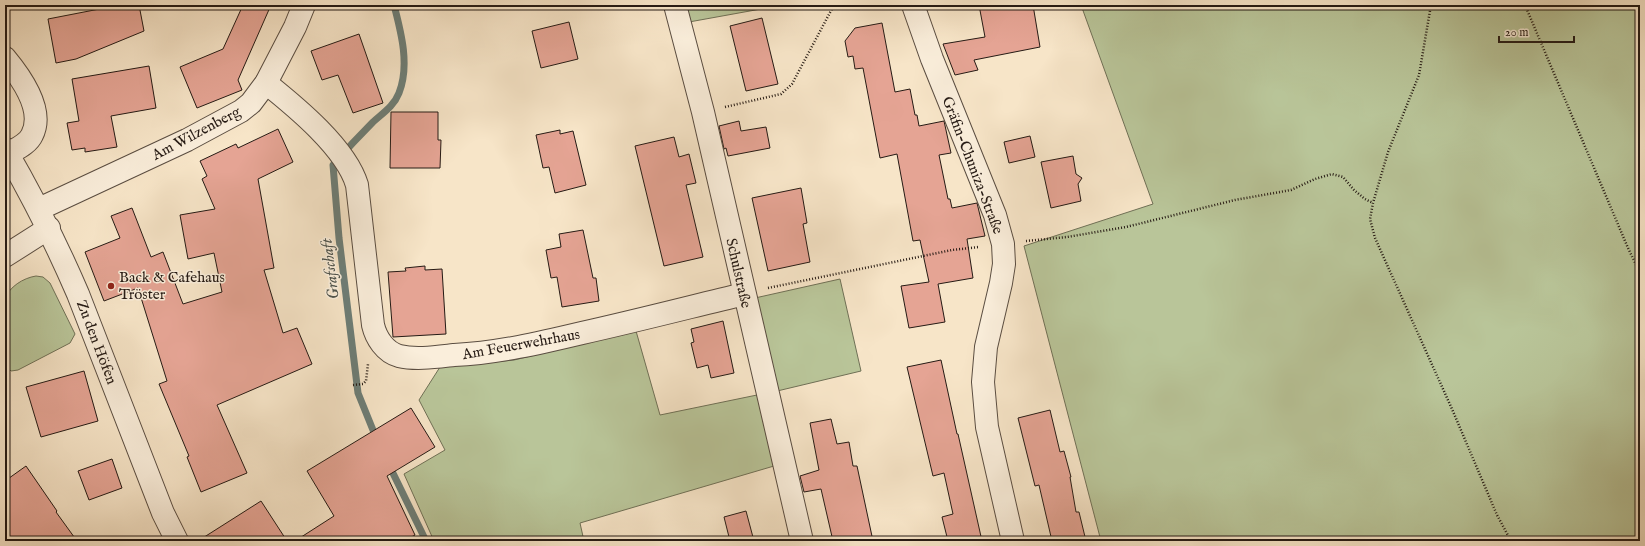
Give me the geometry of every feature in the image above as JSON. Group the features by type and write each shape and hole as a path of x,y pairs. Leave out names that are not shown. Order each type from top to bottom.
{"street":[{"name":"Am Wilzenberg","path":"39,209 159,154 228,119 251,103 266,82 295,27 304,5"},
{"name":"Schulstraße","path":"675,5 703,112 802,541"},
{"name":"Gräfin-Chuniza-Straße","path":"913,5 935,66 995,215 1003,244 1003,271 986,347 983,382 987,427 1013,541"},
{"path":"5,58 15,70 27,89 34,109 35,122 32,136 25,143 6,152"},
{"name":"Am Feuerwehrhaus","path":"266,82 322,133 350,168 356,185 373,325 376,335 381,343 388,350 398,355 408,357 448,356 510,349 630,323 744,294"},
{"name":"Zu den Höfen","path":"6,152 49,228 78,294 163,513 177,541"},
{"path":"5,256 49,228"}],"path":[{"path":"703,112 780,94 785,91 792,84 834,5"},
{"path":"1431,5 1419,75 1388,152 1372,203 1370,219 1375,238 1498,515 1511,541"},
{"path":"1525,5 1640,273"},
{"path":"744,294 952,250 1067,237 1126,227 1235,200 1291,190 1315,179 1332,174 1343,177 1364,199 1372,203"},
{"path":"353,385 362,384"}],"green space":[{"path":"684,5 783,5 689,22"},
{"path":"1081,5 1640,5 1640,541 1101,541 1024,246 1153,204"},
{"path":"36,276 43,277 50,283 75,334 70,343 18,370 11,371 5,365 5,299 13,287 17,284"},
{"path":"840,279 861,371 773,392 755,298"},
{"path":"636,331 660,415 757,395 774,466 580,523 584,541 434,541 404,474 445,450 419,400 440,367 514,360"}],"building":[{"path":"120,5 139,5 144,31 76,59 56,63 48,19"},
{"path":"243,5 271,5 238,80 242,90 197,108 180,67 223,49"},
{"path":"979,5 1033,5 1040,47 974,60 978,70 955,75 943,44 985,37"},
{"path":"762,18 778,84 746,91 730,26"},
{"path":"569,22 578,59 541,68 532,31"},
{"path":"882,23 895,92 910,89 915,115 917,115 919,126 944,121 951,153 939,155 948,199 950,199 952,208 977,203 985,236 967,239 973,278 938,284 945,322 909,328 901,286 929,282 920,240 913,241 897,154 880,158 863,68 855,69 853,56 848,57 845,41 855,28"},
{"path":"359,34 383,103 353,113 338,75 322,80 311,51"},
{"path":"149,66 156,108 111,116 117,147 85,152 85,148 72,150 67,123 79,121 72,79"},
{"path":"391,112 438,112 438,140 441,140 440,168 390,168"},
{"path":"739,121 741,131 766,127 770,148 728,156 726,148 724,149 719,126"},
{"path":"278,129 293,162 258,179 274,268 264,270 283,333 297,328 312,364 217,405 247,473 201,492 187,457 189,456 159,384 167,381 138,288 104,301 85,252 120,238 111,216 132,208 151,257 163,252 183,304 222,292 214,253 188,259 180,215 215,209 202,179 207,176 200,161 236,144 238,148"},
{"path":"560,130 560,134 573,131 586,185 555,193 549,167 543,168 536,135"},
{"path":"1030,136 1035,157 1009,163 1004,142"},
{"path":"674,137 679,157 689,154 696,183 686,185 703,257 664,266 635,146"},
{"path":"1073,156 1076,174 1082,178 1078,184 1081,201 1051,208 1041,162"},
{"path":"801,188 807,223 803,224 810,262 768,271 752,198"},
{"path":"583,230 593,278 596,278 599,301 562,307 557,277 551,278 546,250 561,247 559,234"},
{"path":"425,266 425,270 442,269 446,334 393,337 388,272 406,271 405,268"},
{"path":"723,321 734,373 711,378 708,365 697,368 691,343 694,342 691,329"},
{"path":"941,360 982,541 948,541 942,517 953,514 944,473 933,476 907,367"},
{"path":"84,371 98,421 41,437 26,387"},
{"path":"411,408 435,447 387,476 415,535 404,541 295,541 334,516 307,471"},
{"path":"1050,410 1060,452 1064,451 1071,477 1076,512 1079,512 1086,541 1052,541 1039,485 1035,486 1018,418"},
{"path":"831,419 837,444 849,442 853,466 857,466 873,541 833,541 821,489 804,492 800,476 819,470 810,423"},
{"path":"112,459 122,488 89,500 78,471"},
{"path":"26,466 77,541 5,541 5,481"},
{"path":"261,501 287,541 198,541"},
{"path":"746,511 754,541 730,541 724,517"}],"waterway":[{"name":"Grafschaft","path":"377,440 358,393 339,238 333,165 368,127 391,106 399,93 404,71 404,60 402,37 394,5"},
{"name":"Grafschaft","path":"389,465 426,541"}],"place":[{"name":"Back & Cafehaus Tröster","path":"111,286"}]}
